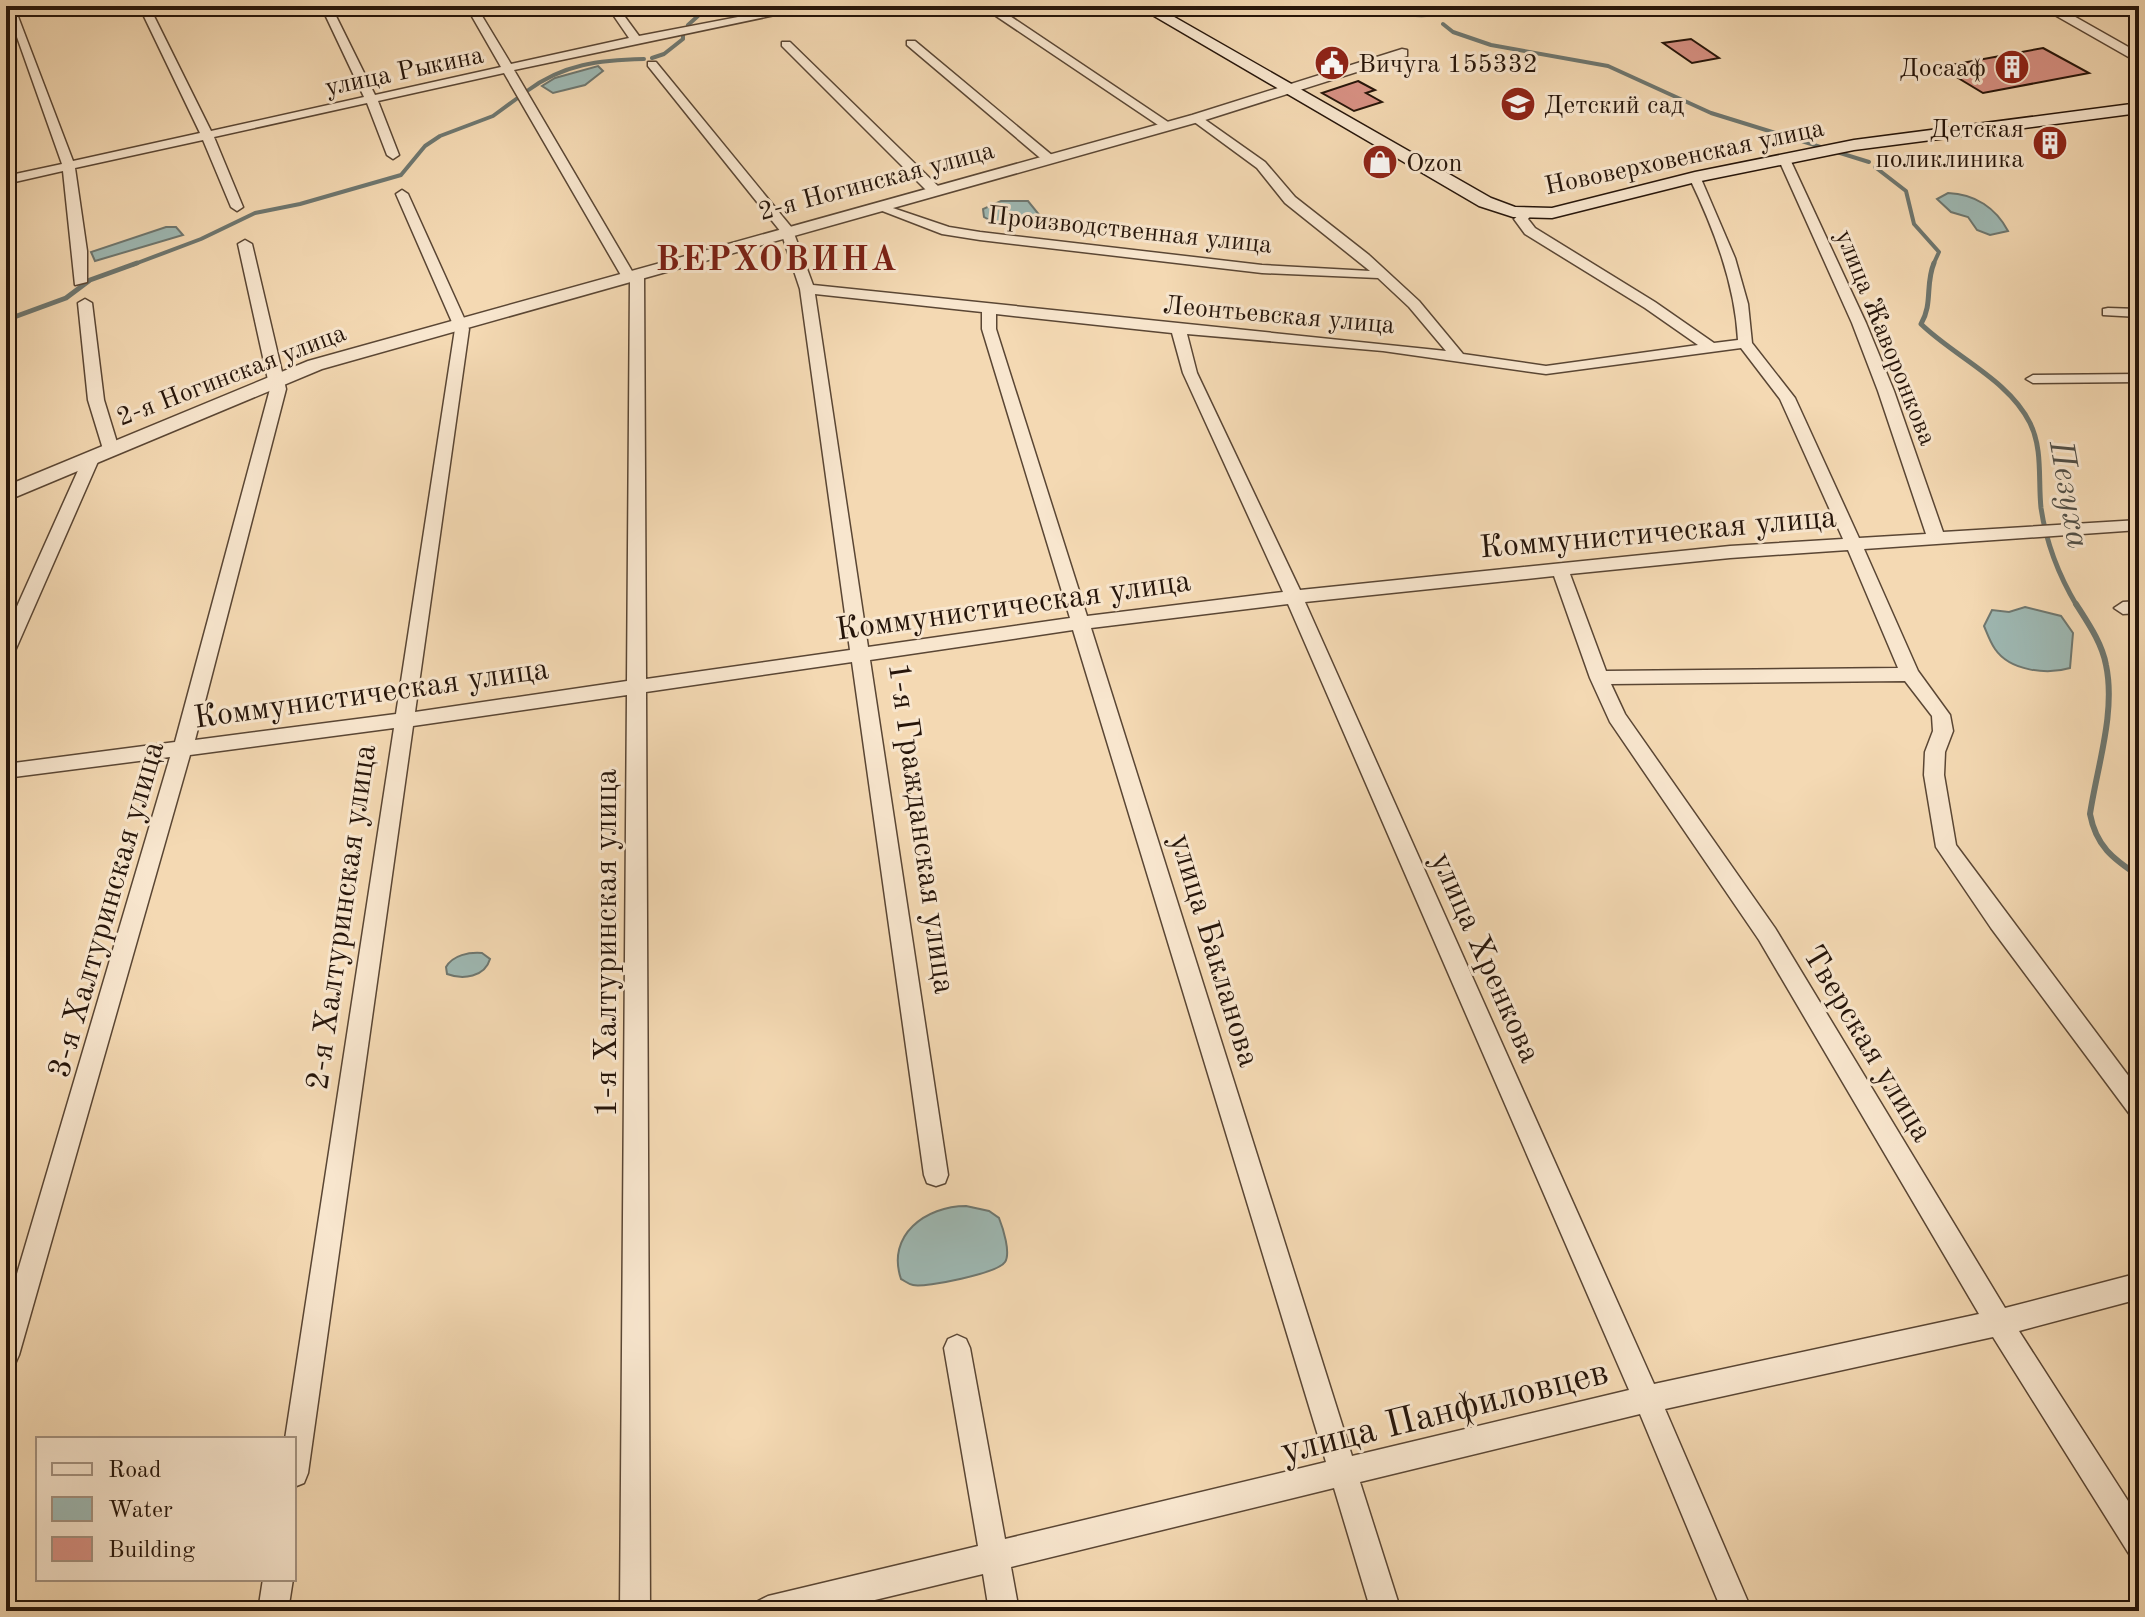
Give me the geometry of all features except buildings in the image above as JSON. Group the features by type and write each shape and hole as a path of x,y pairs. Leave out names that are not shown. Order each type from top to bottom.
{"main road":[{"path":"1144,6 1294,89 1485,202 1525,214"},
{"name":"Нововерховенская улица","path":"1525,214 1566,210 1695,177 1854,145 2139,108"}],"street":[{"path":"9,6 69,167 80,251 80,282"},
{"path":"144,6 207,135 237,207"},
{"path":"326,6 372,101 393,155"},
{"path":"471,6 633,276"},
{"path":"612,6 637,41"},
{"name":"улица Рыкина","path":"6,180 637,41 813,6"},
{"path":"913,6 980,6"},
{"path":"988,6 1168,126"},
{"path":"2046,6 2139,59"},
{"path":"911,43 1049,159"},
{"path":"786,44 935,191"},
{"name":"2-я Ногинская улица","path":"6,494 276,379 460,323 1197,118 1402,53"},
{"name":"1-я Гражданская улица","path":"652,64 787,231 807,289 936,1175"},
{"path":"1197,118 1261,165 1290,200 1414,304 1458,357"},
{"name":"улица Жаворонкова","path":"1784,158 1859,323 1936,538"},
{"path":"1695,177 1736,287 1746,323 1745,343 1787,398 1910,674 1941,715 1943,731 1935,752 1934,775 1946,847 2139,1108"},
{"path":"402,194 460,323"},
{"name":"Производственная улица","path":"878,207 947,231 980,236 1262,269 1381,274"},
{"path":"1525,214 1521,219 1530,231 1650,305 1709,346"},
{"name":"3-я Халтуринская улица","path":"6,1355 183,747 278,389 245,244"},
{"name":"1-я Халтуринская улица","path":"633,276 637,686 635,1611"},
{"name":"Леонтьевская улица","path":"807,289 1178,329 1383,347 1555,369 1745,343"},
{"path":"85,303 96,400 111,449"},
{"name":"улица Бакланова","path":"989,308 989,329 1386,1611"},
{"path":"2108,312 2139,313"},
{"name":"2-я Халтуринская улица","path":"296,1459 462,329 460,323"},
{"name":"улица Хренкова","path":"1178,329 1190,373 1294,597 1647,1399 1737,1611"},
{"path":"2033,379 2139,378"},
{"path":"6,651 92,457"},
{"name":"Коммунистическая улица","path":"6,771 405,720 1081,623 1294,597 1560,569 1854,544 2139,525"},
{"name":"Тверская улица","path":"1560,569 1599,678 1636,749 1767,934 1999,1323 2139,1544"},
{"path":"1599,678 1910,674"},
{"name":"улица Панфиловцев","path":"768,1611 1647,1399 1999,1323 2139,1286"},
{"path":"957,1348 1004,1611"},
{"path":"273,1611 278,1581"}],"water":[{"path":"1372,6 1481,6 1454,13 1413,16"},
{"path":"598,66 603,71 585,85 553,93 542,86 555,78"},
{"path":"1948,193 1967,196 1984,204 2008,231 1990,235 1977,230 1968,217 1951,212 1937,199"},
{"path":"1001,201 1028,201 1041,217 1012,223 984,217 983,209"},
{"path":"166,227 176,227 183,235 95,261 91,252"},
{"path":"2025,607 2061,616 2073,633 2070,668 2040,671 2019,667 1995,649 1984,626 1992,610 2009,612"},
{"path":"482,953 490,959 483,970 473,976 447,974 446,967 457,957"},
{"path":"966,1206 989,1211 999,1218 1007,1247 1005,1262 990,1271 946,1282 913,1285 901,1279 899,1249 913,1226 937,1211"}],"waterway":[{"path":"688,25 709,6"},
{"name":"Пезуха","path":"1443,24 1453,32 1491,45 1608,66 1711,113 1869,162"},
{"path":"652,58 664,54 683,39 683,33"},
{"path":"527,91 554,75 582,65 644,59"},
{"path":"132,265 201,239 255,213 300,204 401,175 425,146 440,136 493,116 519,97"},
{"name":"Пезуха","path":"1875,167 1906,191 1914,224 1939,252 1933,265"},
{"path":"6,320 66,298 90,280 137,263"},
{"name":"Пезуха","path":"1934,263 1927,309 1921,324 1995,381 2021,408 2030,423 2038,454 2041,508 2046,533 2064,583 2077,606"},
{"name":"Пезуха","path":"2076,604 2101,649 2108,683 2107,720 2090,814 2097,835 2107,851 2139,876"}],"place":[{"name":"Вичуга 155332","path":"1332,63"},
{"name":"Досааф","path":"2012,67"},
{"name":"Детский сад","path":"1518,104"},
{"name":"Детская поликлиника","path":"2050,143"},
{"name":"Ozon","path":"1380,162"}],"district":[{"name":"ВЕРХОВИНА","path":"777,258"}]}
